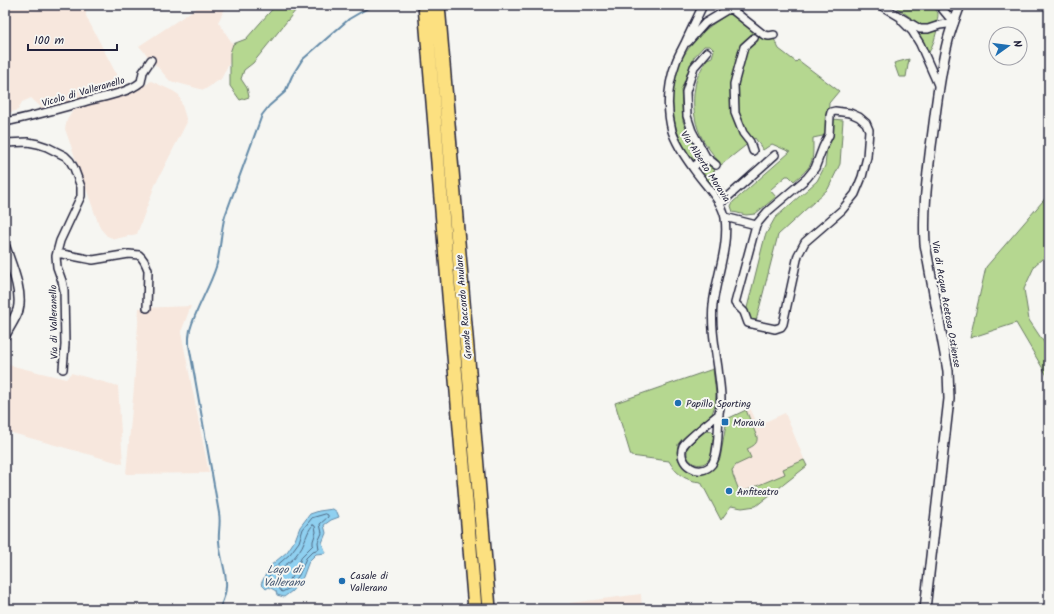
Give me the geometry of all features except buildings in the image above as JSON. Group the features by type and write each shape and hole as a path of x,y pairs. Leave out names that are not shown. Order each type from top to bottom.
{"highway":[{"name":"Grande Raccordo Anulare","path":"425,5 475,609"},
{"name":"Grande Raccordo Anulare","path":"438,5 488,609"}],"street":[{"name":"Via Alberto Moravia","path":"703,5 676,61 669,88 668,110 672,132 678,144 720,204 725,218 725,245 715,291 712,320 721,400 719,434 714,460 709,466 702,470 695,470 686,464 682,458 683,447 687,441 719,414"},
{"path":"720,5 734,6 764,35 774,35"},
{"path":"880,5 920,29 928,29 954,22 940,5"},
{"name":"Via di Acqua Acetosa Ostiense","path":"926,609 949,399 946,354 929,270 924,233 925,195 939,88 948,38 960,5"},
{"path":"682,50 705,23 734,6"},
{"path":"894,13 912,31 920,44 939,88"},
{"path":"753,151 750,142 743,133 735,112 734,84 744,47 754,38"},
{"path":"707,52 694,67 686,92 687,116 692,131 706,157 716,165"},
{"name":"Vicolo di Valleranello","path":"5,122 34,116 106,96 132,87 140,82 143,71 151,60"},
{"path":"835,111 850,113 859,117 866,123 869,130 865,164 862,177 855,194 842,210 805,242 798,255 782,326 775,329 748,323 744,312 735,303 756,225 768,212 807,178 815,168 829,135 831,112 835,111"},
{"name":"Via di Valleranello","path":"5,143 32,143 47,146 68,159 74,168 81,188 82,193 61,239 57,252 56,265 62,278 64,290 65,347 63,369"},
{"path":"720,204 776,155"},
{"path":"693,167 706,157"},
{"path":"725,218 756,225"},
{"path":"5,247 20,299 17,312 5,335"},
{"path":"57,252 93,260 132,254 139,255 144,260 148,270 147,308"}],"shaded area":[{"path":"5,5 84,5 86,7 86,16 123,87 43,109 31,98 22,102 18,110 5,114"},
{"path":"201,5 227,5 218,22 233,44 230,53 230,62 221,79 204,90 170,81 139,46"},
{"path":"151,81 179,95 187,122 155,185 137,234 115,239 107,236 100,228 65,129 67,120 75,107 116,98"},
{"path":"191,306 181,332 209,473 126,474 139,308"},
{"path":"5,364 66,379 71,373 118,386 123,464 5,431"},
{"path":"750,408 758,425 785,413 807,466 756,506 742,508 730,505 715,479 722,451 727,419"},
{"path":"641,594 642,609 566,609 571,603"}],"green space":[{"path":"276,5 300,5 253,63 244,70 241,79 247,88 249,97 240,100 230,86 230,53 233,44 246,39"},
{"path":"893,5 932,5 938,13 936,22 927,26 921,25"},
{"path":"729,13 764,39 774,39 779,49 796,62 798,60 839,91 829,103 827,135 813,138 813,153 809,167 794,181 789,176 786,176 770,190 776,197 755,214 746,215 733,212 731,206 733,202 790,152 772,144 763,150 755,138 721,165 700,134 694,111 694,93 696,83 707,59 712,57 714,50 710,46 704,46 694,57 681,90 683,121 689,137 700,153 698,160 692,159 685,149 679,137 673,113 673,87 683,57 699,36"},
{"path":"911,26 917,31 923,33 937,30 928,55"},
{"path":"909,59 906,77 899,77 894,63"},
{"path":"832,119 843,120 840,164 828,189 778,235 756,321 749,320 746,312 765,236 775,218 817,181 825,166 827,148 831,139"},
{"path":"704,164 711,166 715,170 712,173 725,193 721,195 717,193 702,171 702,166"},
{"path":"1049,194 1049,253 1035,265 1024,289 1029,320 1049,350 1049,379 1016,323 970,338 986,267"},
{"path":"713,369 716,394 712,414 678,444 678,459 684,468 694,472 714,467 720,459 727,419 746,410 757,437 757,441 747,449 751,458 736,465 732,470 740,493 785,474 783,469 804,460 807,466 756,506 742,508 731,506 721,520 701,482 682,476 675,470 669,461 631,456 615,403"},
{"path":"707,430 712,431 714,434 711,456 703,464 694,463 688,456 687,451 689,445"}],"water":[{"name":"Lago di Vallerano","path":"333,509 337,512 339,517 324,525 326,533 322,543 326,553 316,554 309,561 303,577 292,591 284,597 277,595 276,591 269,587 266,589 261,584 270,566 287,552 295,540 300,527 310,514"}],"waterway":[{"path":"219,609 226,590 219,541 220,517 189,345 190,330 216,267 225,216 262,115 269,106 285,92 292,76 302,60 349,19 373,5"}],"place":[{"name":"Papillo Sporting","path":"678,403"},
{"name":"Moravia","path":"725,422"},
{"name":"Anfiteatro","path":"729,491"},
{"name":"Casale di Vallerano","path":"342,581"}]}
